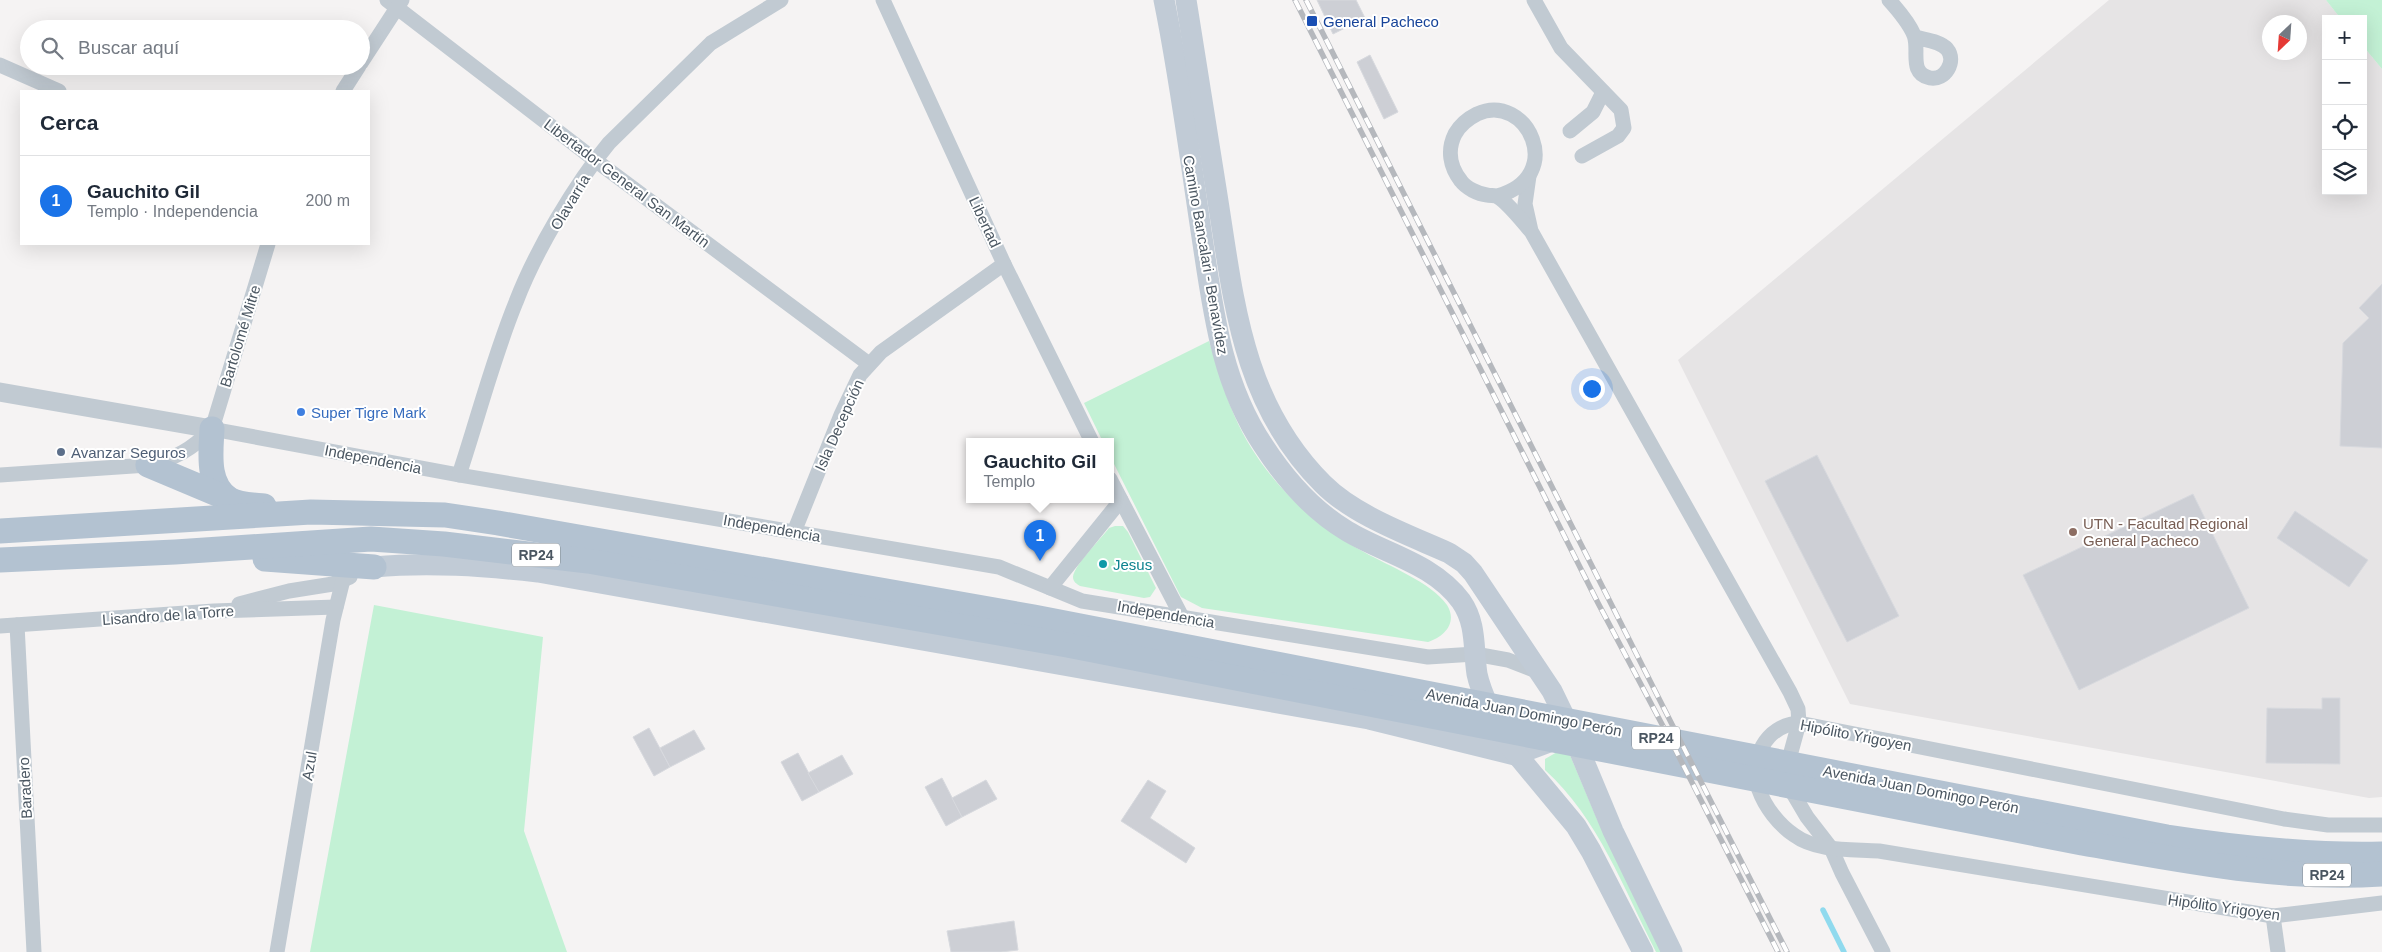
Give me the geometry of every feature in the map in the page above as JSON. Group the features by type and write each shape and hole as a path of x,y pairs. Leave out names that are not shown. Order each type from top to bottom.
{"main road":[{"name":"Camino Bancalari - Benavídez","path":"1164,0 1216,322 1231,384 1240,404 1262,445 1278,467 1301,495 1322,514 1348,532 1405,558 1428,572 1460,600 1474,628 1475,654 1481,690 1492,715 1515,755 1576,826 1591,851 1643,952"},
{"name":"Camino Bancalari - Benavídez","path":"1186,0 1234,302 1251,369 1277,426 1300,458 1324,486 1350,505 1464,562 1490,596 1552,691 1573,734 1613,831 1672,952"},
{"path":"212,429 211,458 214,482 229,499"},
{"path":"148,465 229,499 249,504 311,512"},
{"name":"RP24","path":"0,531 311,512"},
{"name":"Avenida Juan Domingo Perón","path":"311,512 436,515 498,523 1034,617 2167,837 2275,862"},
{"name":"RP24","path":"0,560 175,552 371,539 413,540 472,546 588,561 1067,645 2082,843 2190,862 2275,862 2320,854 2382,854"},
{"path":"175,552 374,567 434,564 538,572 1368,719 1515,755 1573,734"},
{"name":"RP24","path":"2275,862 2320,875 2382,874"}],"street":[{"name":"Olavarría","path":"459,475 516,302 562,213 595,160 609,143 711,43 781,0"},
{"name":"Libertad","path":"883,0 1004,264 1090,438"},
{"path":"1534,0 1562,48 1621,110 1624,128 1618,136 1582,156"},
{"path":"1889,0 1915,37"},
{"name":"Libertador General San Martín","path":"395,2 595,160 869,364"},
{"path":"370,47 395,2"},
{"path":"0,64 20,73"},
{"path":"24,75 57,90"},
{"path":"344,90 353,75"},
{"path":"1570,131 1593,112 1603,92"},
{"path":"1529,176 1521,186 1498,196 1474,192 1462,183 1454,171 1450,156 1452,142 1458,128 1469,118 1482,112 1497,111 1512,115 1523,124 1532,136 1535,150 1534,164 1529,176 1525,204 1531,231"},
{"path":"1498,196 1531,231 1790,692 1798,709 1799,723 1791,752 1789,776 1799,807 1832,848 1842,873 1883,952"},
{"name":"Bartolomé Mitre","path":"212,429 268,245"},
{"name":"Isla Decepción","path":"794,532 841,415 860,374 881,352 1004,264"},
{"name":"Independencia","path":"0,392 459,475 999,567 1082,601 1428,657 1475,654 1508,660 1539,672"},
{"path":"0,475 148,465 186,452 212,429"},
{"path":"1114,487 1182,617"},
{"path":"1050,588 1120,500"},
{"path":"214,611 289,591 333,584 374,567"},
{"name":"Azul","path":"277,952 336,607 343,580"},
{"name":"Lisandro de la Torre","path":"0,626 214,611 336,607"},
{"name":"Baradero","path":"17,625 34,952"},
{"name":"Hipólito Yrigoyen","path":"2382,825 2328,825 2284,819 1799,723 1785,724 1771,734 1762,746 1756,765 1758,789 1771,812 1793,835 1808,844 1832,848 1879,851 2273,916 2382,903"},
{"path":"2273,916 2278,952"}],"shaded area":[{"name":"UTN - Facultad Regional General Pacheco","path":"2109,0 2326,0 2338,15 2322,15 2322,195 2367,195 2367,51 2382,69 2382,797 2369,798 1850,704 1678,360"}],"green space":[{"path":"2326,0 2382,0 2382,69 2367,51 2367,15 2338,15"},
{"path":"1209,341 1235,417 1245,438 1272,477 1288,495 1324,527 1364,552 1431,589 1447,605 1451,618 1448,628 1439,637 1428,642 1202,608 1181,597 1114,464 1114,438 1101,438 1084,403"},
{"path":"1123,526 1128,532 1156,588 1150,597 1144,598 1080,586 1075,583 1073,577 1078,566 1109,528"},
{"path":"374,605 543,637 524,831 567,952 310,952"},
{"path":"1567,748 1597,819 1663,952 1656,952 1621,879 1595,832 1564,789 1545,770 1545,759"}],"building":[{"path":"1317,0 1356,0 1365,18 1333,34"},
{"path":"1370,55 1398,112 1384,119 1357,62"},
{"path":"2382,284 2382,448 2340,446 2343,343 2369,318 2359,308"},
{"path":"1817,455 1899,616 1847,642 1765,481"},
{"path":"2193,494 2249,608 2079,690 2023,575"},
{"path":"2295,511 2368,560 2349,587 2277,538"},
{"path":"2322,698 2340,698 2340,764 2266,763 2267,708 2322,709"},
{"path":"649,728 670,767 654,776 633,737"},
{"path":"694,730 705,749 670,767 660,748"},
{"path":"798,753 819,792 802,801 781,762"},
{"path":"842,755 853,774 819,792 808,773"},
{"path":"942,778 962,817 946,826 925,787"},
{"path":"986,780 997,799 962,817 952,798"},
{"path":"1148,780 1166,791 1150,818 1195,848 1186,863 1121,821"},
{"path":"1014,921 1018,950 951,952 947,931"}],"waterway":[{"path":"1823,910 1844,952"}],"railway":[{"path":"1295,0 1598,603 1674,747 1778,952"},
{"path":"1306,0 1787,952"}],"place":[{"name":"General Pacheco","path":"1312,21"},
{"name":"Super Tigre Mark","path":"301,412"},
{"name":"Avanzar Seguros","path":"61,452"},
{"name":"UTN - Facultad Regional General Pacheco","path":"2073,532"},
{"name":"Gauchito Gil","path":"1040,561"},
{"name":"Jesus","path":"1103,564"}]}
